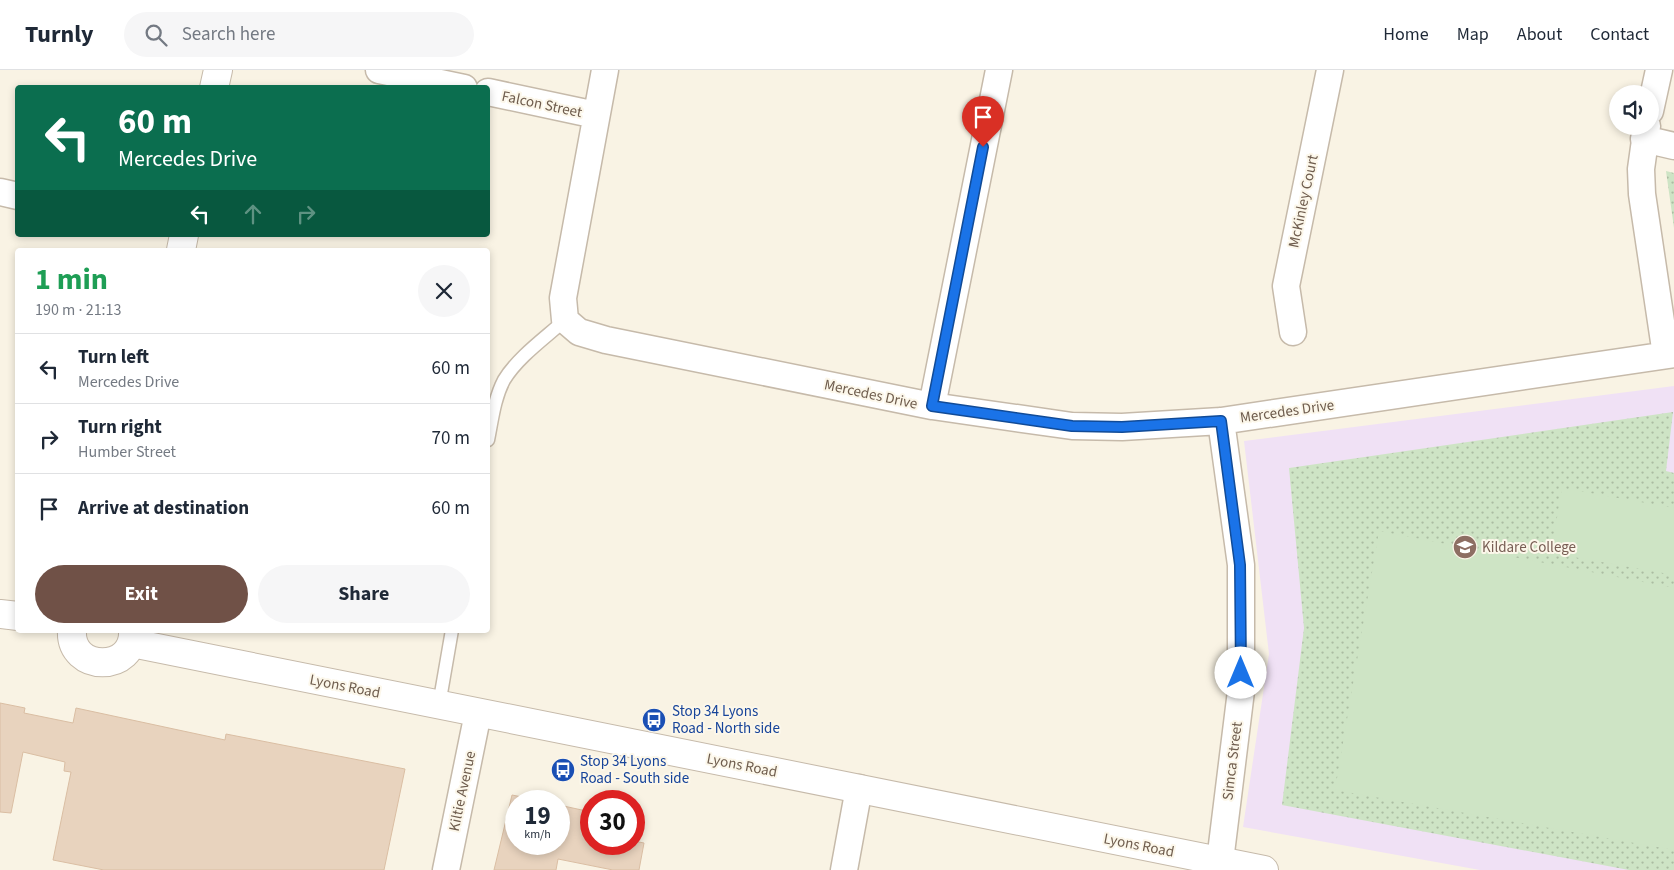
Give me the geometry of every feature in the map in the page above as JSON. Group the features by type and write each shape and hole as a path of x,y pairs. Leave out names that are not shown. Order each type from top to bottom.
{"street":[{"path":"215,85 218,70"},
{"path":"380,70 450,85"},
{"path":"565,320 563,298 566,276 605,70"},
{"path":"932,406 999,70"},
{"name":"McKinley Court","path":"1293,332 1286,286 1330,70"},
{"path":"1656,85 1659,70"},
{"name":"Falcon Street","path":"490,92 596,115"},
{"path":"1645,135 1641,169 1642,194 1670,355"},
{"path":"1649,135 1674,146"},
{"path":"0,192 15,195"},
{"name":"Mercedes Drive","path":"565,320 579,332 606,340 932,406 1072,426 1122,427 1221,421 1670,355"},
{"name":"Simca Street","path":"1220,861 1241,691 1240,565 1221,421"},
{"path":"0,614 15,616"},
{"path":"72,633 74,646 80,654 88,661 99,664 119,659 133,636"},
{"name":"Lyons Road","path":"133,636 439,705 1264,870"},
{"name":"Kiltie Avenue","path":"446,870 478,713"},
{"path":"844,870 859,788"}],"lane":[{"path":"490,430 496,401 505,380 516,365 565,320"},
{"path":"439,705 451,633"}],"shaded area":[{"name":"Kildare College","path":"1674,386 1674,870 1480,870 1243,827 1269,654 1244,441"}],"green space":[{"path":"1666,171 1674,173 1674,228"},
{"name":"Kildare College","path":"1673,412 1666,471 1674,473 1674,870 1629,870 1282,805 1304,628 1289,468"},
{"path":"1562,488 1674,508 1674,575 1551,553"},
{"path":"1379,531 1674,588 1674,850 1335,790"}],"building":[{"path":"0,703 25,708 24,713 73,723 76,708 225,740 226,734 405,769 384,870 104,870 53,860 71,772 64,771 65,762 23,752 11,813 0,812"},
{"path":"570,807 580,810 580,855 642,855 639,870 613,870 558,859 556,870 494,870 505,824 505,855 570,855"}],"place":[{"name":"Kildare College","path":"1465,547"},
{"name":"Stop 34 Lyons Road - North side","path":"654,720"},
{"name":"Stop 34 Lyons Road - South side","path":"563,770"}],"route":[{"path":"983,147 932,406 1025,421 1072,426 1122,427 1221,421 1240,565 1241,673"}]}
